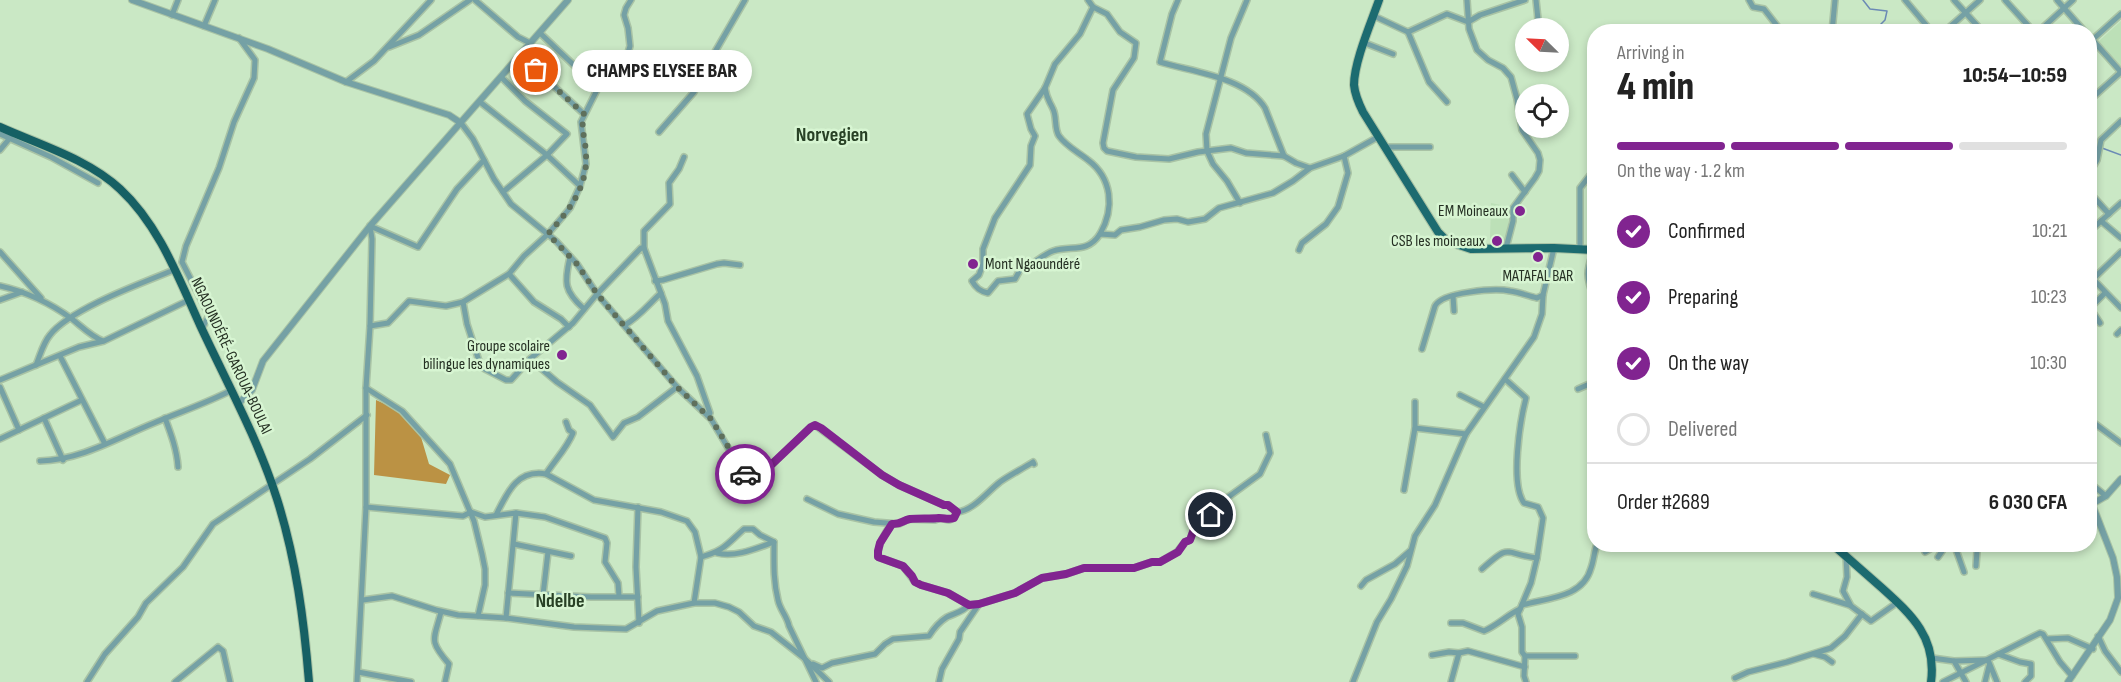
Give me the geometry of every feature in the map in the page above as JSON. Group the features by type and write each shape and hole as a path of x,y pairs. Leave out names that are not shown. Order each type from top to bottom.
{"highway":[{"name":"NGAOUNDÉRÉ-GAROUA-BOULAI","path":"0,127 83,164 103,176 120,189 150,225 232,390 272,484 295,568 309,682"}],"main road":[{"path":"1379,0 1356,70 1354,86 1360,105 1378,137 1438,232 1447,241 1471,249 1587,250"},
{"path":"1841,552 1917,622 1924,634 1932,658 1932,681"}],"street":[{"path":"132,0 239,38 346,82 449,115 461,123 511,204 548,234 568,255 597,294 677,387 708,416 719,430 743,473 752,476 770,466 815,425 882,475 899,485 948,505 957,512 965,511 1002,480 1009,478 1024,466 1033,462 1034,464"},
{"path":"172,15 178,0"},
{"path":"204,26 215,0"},
{"path":"346,82 374,61 431,0"},
{"path":"387,48 419,36 470,0"},
{"path":"475,0 518,38 530,43"},
{"path":"238,405 252,390 269,354 370,226 568,0"},
{"path":"659,132 694,92 745,0"},
{"path":"1088,0 1093,7 1107,14 1120,32 1136,43 1134,58 1113,90 1104,148 1107,151 1159,159 1231,148 1246,153 1284,156 1310,168"},
{"path":"1178,0 1172,14 1160,62 1242,86 1262,103 1284,156"},
{"path":"1240,203 1227,181 1213,164 1207,151 1206,134 1231,38 1247,0"},
{"path":"1467,0 1469,29 1480,55 1503,68 1510,77 1517,99 1522,129 1538,153 1539,171 1513,208 1513,221 1506,248"},
{"path":"1468,22 1480,15 1525,0"},
{"path":"1536,0 1538,18"},
{"path":"1749,0 1753,7 1764,9 1776,24"},
{"path":"1833,24 1835,0"},
{"path":"1905,0 1925,24"},
{"path":"1954,0 1976,24"},
{"path":"1952,24 1980,0"},
{"path":"2006,0 2028,24"},
{"path":"2057,0 2078,24"},
{"path":"2046,24 2073,0"},
{"path":"370,326 387,323 409,301 443,305 463,302 509,274 570,208 580,186 586,164 581,126 584,114 598,88 627,56 630,46 624,15 629,1"},
{"path":"1045,88 1047,100 1053,109 1058,135 1073,150 1101,171 1109,189 1110,206 1107,222 1094,243 1079,249 1052,251 1027,269 1020,270 1015,279 998,281 988,292 975,287 972,280 979,275 983,264 983,249 995,218 1030,165 1031,146 1035,136 1027,114 1045,88 1055,64 1080,34 1093,7"},
{"path":"1408,32 1446,14 1468,22"},
{"path":"2097,34 2121,14"},
{"path":"1374,16 1408,32 1430,82 1447,102"},
{"path":"540,33 598,88"},
{"path":"202,329 209,315 182,262 186,246 219,168 234,122 254,78 255,60 239,38"},
{"path":"1365,44 1393,54"},
{"path":"2097,47 2121,72 2097,94"},
{"path":"520,55 584,114"},
{"path":"501,77 525,101 566,132 565,137 503,192"},
{"path":"480,102 547,154 580,186"},
{"path":"2097,160 2101,140 2121,121"},
{"path":"0,135 51,157 98,183"},
{"path":"1100,234 1115,235 1121,230 1164,220 1177,219 1188,222 1205,219 1214,209 1227,204 1240,203 1273,193 1310,168 1344,156 1378,137"},
{"path":"0,150 10,138"},
{"path":"1386,147 1430,147"},
{"path":"1299,250 1302,243 1326,224 1338,207 1348,173 1344,156"},
{"path":"684,157 669,183 670,204 644,231 644,248 661,293 668,321 697,376 710,414 708,416"},
{"path":"370,226 418,247 457,189 484,160"},
{"path":"1512,176 1525,192"},
{"path":"1580,249 1580,188 1587,179"},
{"path":"2097,201 2109,214"},
{"path":"2097,225 2121,203"},
{"path":"2101,221 2121,238"},
{"path":"357,682 366,507 366,388 372,239 370,226"},
{"path":"463,302 463,311 482,367 508,381 530,359 569,327 597,294 641,248 644,248"},
{"path":"1353,682 1377,622 1411,557 1410,551 1415,536 1435,505 1466,434 1534,337 1542,314 1554,248"},
{"path":"2097,273 2121,252"},
{"path":"2,255 45,303"},
{"path":"568,255 567,287 573,299 584,309"},
{"path":"655,280 663,280 717,264 740,265"},
{"path":"36,365 49,336 70,318 174,270"},
{"path":"509,274 534,302 561,319 569,327"},
{"path":"2097,284 2121,308"},
{"path":"0,286 23,291 70,318 97,339 104,341"},
{"path":"1422,349 1437,302 1470,292 1509,290 1537,298 1544,295"},
{"path":"0,300 23,291"},
{"path":"625,325 637,318 643,308 661,293"},
{"path":"2097,301 2105,293"},
{"path":"1453,296 1454,311"},
{"path":"0,380 79,347 104,341 189,300"},
{"path":"454,305 463,311"},
{"path":"57,310 80,312"},
{"path":"2097,318 2100,323"},
{"path":"60,356 105,444"},
{"path":"530,359 557,382 590,405 613,437 624,423 638,417 677,387"},
{"path":"1505,379 1526,398 1517,449 1520,498 1524,503 1538,507 1543,518 1531,583 1518,614 1522,627 1522,652 1525,656 1525,679 1518,682"},
{"path":"1578,389 1587,385"},
{"path":"0,387 19,430"},
{"path":"366,388 402,411 446,458 471,512 485,569 478,616"},
{"path":"40,461 63,460 203,405 232,390"},
{"path":"1460,395 1484,407"},
{"path":"0,439 82,400"},
{"path":"1404,490 1415,428 1415,402"},
{"path":"87,682 105,654 138,617 146,603 183,567 213,524 310,459 367,415"},
{"path":"44,418 63,460"},
{"path":"165,418 176,448 178,467"},
{"path":"546,474 569,443 573,433 566,422"},
{"path":"2097,425 2121,443"},
{"path":"1415,428 1466,434"},
{"path":"892,524 880,543 878,557 903,566 915,582 948,593 969,605 1015,593 1042,578 1084,568 1142,567 1152,562 1160,562 1178,552 1185,542 1190,540 1194,529 1201,529 1216,506 1260,474 1270,453 1266,435"},
{"path":"496,515 507,492 518,479 529,474 546,474 594,500 661,512 687,521 695,532 701,557 694,603"},
{"path":"2097,501 2106,496 2121,479"},
{"path":"2097,489 2106,496"},
{"path":"807,498 838,514 892,524 899,524 909,519 949,520 954,518 957,512"},
{"path":"366,507 463,516 471,512 485,518 516,513 545,517 605,538 607,543 605,562 618,584 619,596"},
{"path":"638,507 636,567 639,623"},
{"path":"506,618 516,513"},
{"path":"1943,682 1989,662 1998,654 2038,633 2043,634 2047,639 2071,680 2110,620 2118,598 2117,577 2097,518"},
{"path":"701,557 717,553 744,529 753,529 774,542"},
{"path":"717,553 724,555 774,542"},
{"path":"774,542 773,572 780,607 788,618 789,626 816,682"},
{"path":"514,544 571,556"},
{"path":"1361,586 1366,580 1395,564 1410,551"},
{"path":"1482,569 1500,553 1508,551 1537,558"},
{"path":"543,595 548,552"},
{"path":"1451,623 1463,624 1484,631 1495,626 1521,606 1566,595 1582,584 1591,570 1595,552"},
{"path":"1938,557 1941,552"},
{"path":"1957,552 1964,572"},
{"path":"1976,566 1977,552"},
{"path":"1846,556 1847,577 1843,591 1851,606"},
{"path":"508,593 638,597"},
{"path":"1813,594 1851,606 1871,621 1898,602"},
{"path":"363,600 396,597 441,612 574,627 626,629 657,611 694,603 715,603 739,612 754,626 771,632 804,658 829,682"},
{"path":"939,682 942,669 959,639 960,632 979,604"},
{"path":"804,658 822,668 832,663 875,654 893,639 929,636 941,621 964,611 969,605"},
{"path":"441,612 433,640 436,648 449,664 445,682"},
{"path":"1735,678 1748,672 1832,648 1845,636 1862,614"},
{"path":"2098,636 2105,651 2121,672"},
{"path":"2047,639 2068,638 2092,649"},
{"path":"175,682 218,647 223,651 230,682"},
{"path":"1432,655 1468,651 1525,668"},
{"path":"1451,682 1459,653"},
{"path":"1812,654 1826,657 1832,662"},
{"path":"1998,654 2031,664 2031,675 2025,682"},
{"path":"1525,656 1575,656"},
{"path":"1932,658 1989,662"},
{"path":"1954,661 1966,682"},
{"path":"1985,682 1989,662"},
{"path":"1989,662 1997,682"},
{"path":"358,672 411,682"},
{"path":"1978,682 1987,674"}],"shaded area":[{"path":"2121,21 2121,66 2099,41"},
{"path":"1491,203 1511,207 1505,242 1490,239"},
{"path":"376,400 399,410 421,437 429,464 450,475 446,484 374,475"}],"waterway":[{"path":"1863,0 1870,9 1887,11 1885,20 1881,24"},
{"path":"2102,148 2121,155"}],"way so far":[{"path":"536,70 584,114 581,126 586,154 585,172 574,202 548,234 577,264 597,294 677,387 711,419 745,474"}],"place":[{"name":"CHAMPS ELYSEE BAR","path":"536,70"},
{"name":"EM Moineaux","path":"1520,211"},
{"name":"CSB les moineaux","path":"1497,241"},
{"name":"MATAFAL BAR","path":"1538,257"},
{"name":"Mont Ngaoundéré","path":"973,264"},
{"name":"Groupe scolaire bilingue les dynamiques","path":"562,355"}],"district":[{"name":"Norvegien","path":"832,135"},
{"name":"Ndelbe","path":"560,601"}],"route":[{"path":"745,474 752,476 770,466 811,427 815,425 821,428 882,475 899,485 948,505 957,512 954,518 949,520 909,519 896,525 890,525 880,543 878,557 903,566 915,582 948,593 969,605 1015,593 1042,578 1084,568 1134,568 1152,562 1158,563 1178,552 1182,545 1190,540 1194,529 1201,529 1211,515"}]}
